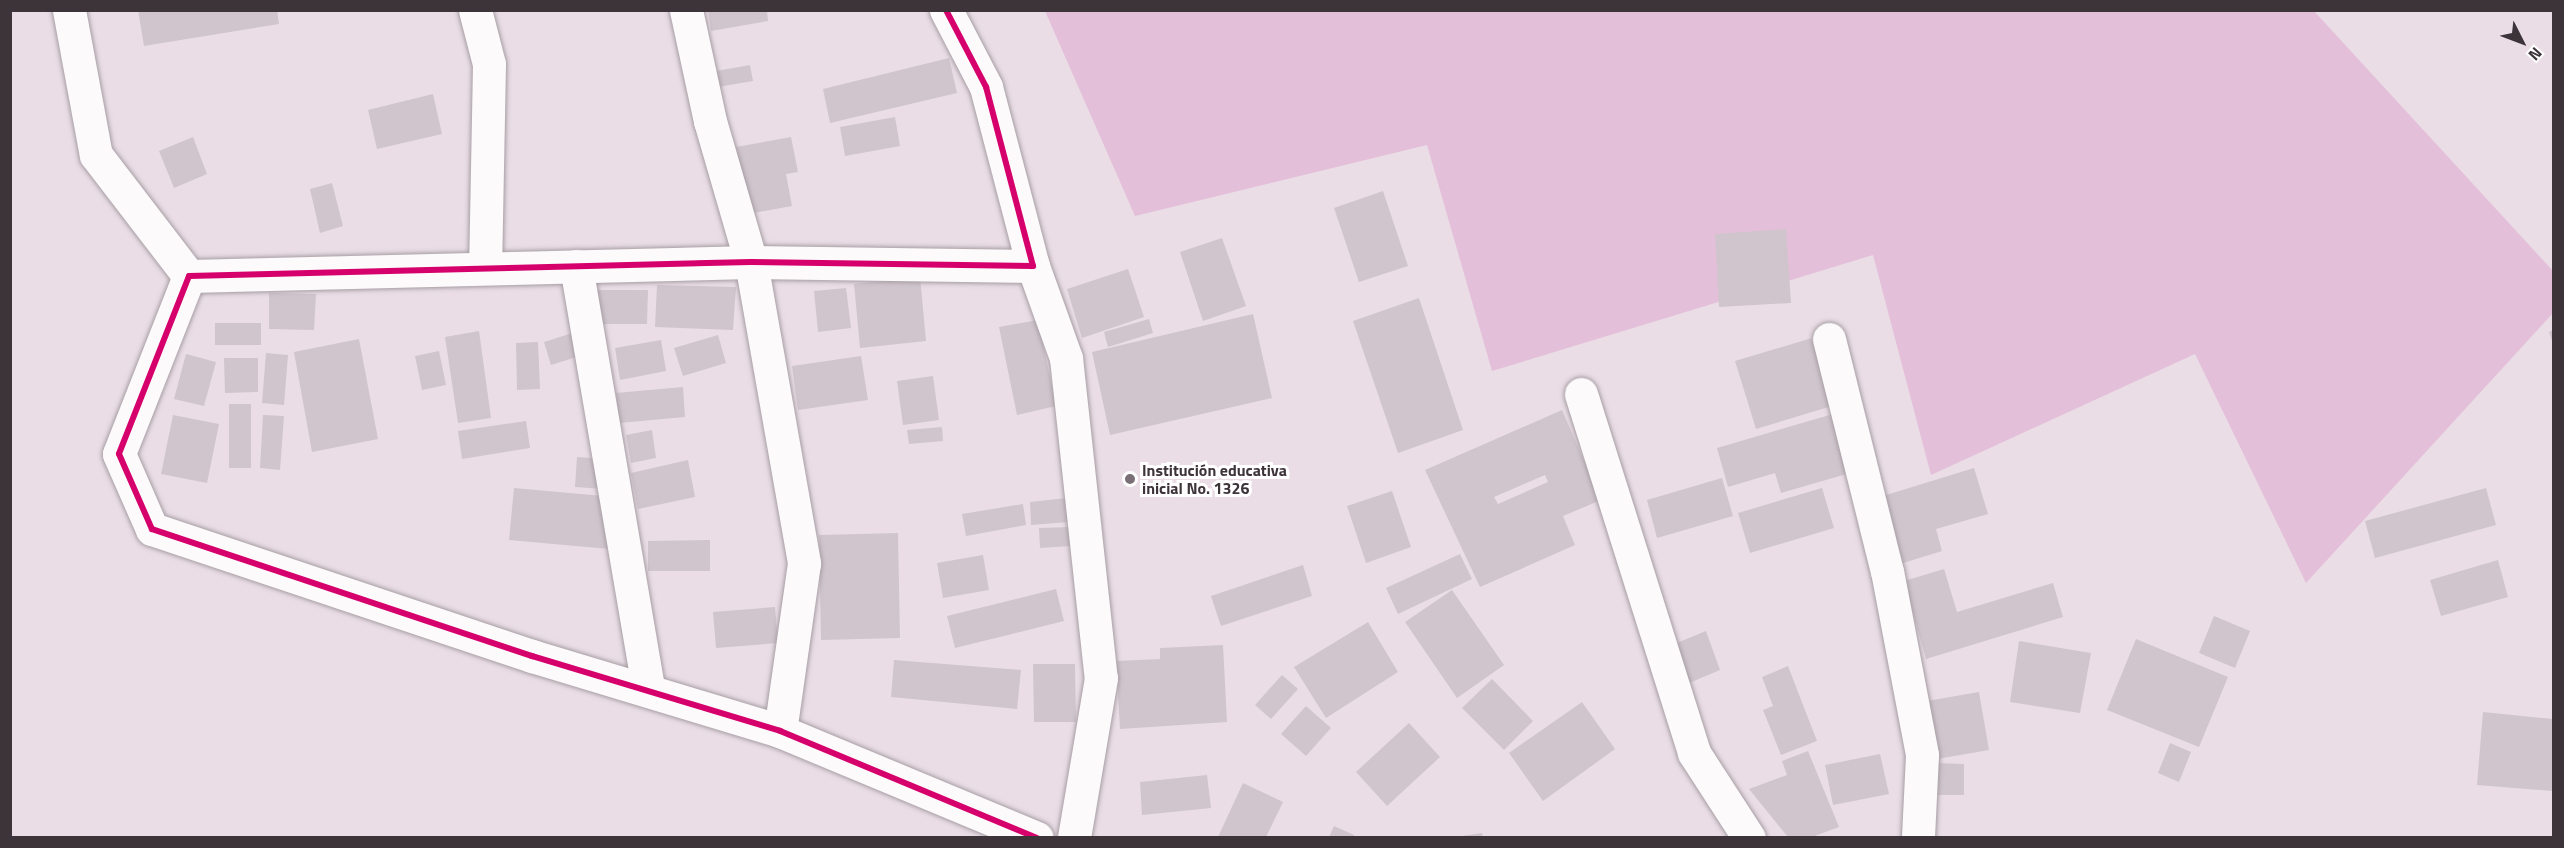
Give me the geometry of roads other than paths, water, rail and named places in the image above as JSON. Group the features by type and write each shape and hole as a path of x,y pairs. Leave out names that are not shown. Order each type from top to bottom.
{"street":[{"path":"69,10 96,155 189,276"},
{"path":"475,10 489,64 485,268"},
{"path":"686,10 710,121 751,262 804,563 780,731"},
{"path":"946,10 986,87 1034,266 1066,358 1101,678 1074,837"},
{"path":"189,276 751,262 1034,266"},
{"path":"576,266 648,687"},
{"path":"189,276 119,454 152,529 532,656 648,687 780,731 1037,837"},
{"path":"1829,339 1887,571 1922,755 1918,837"},
{"path":"1581,394 1694,753 1749,837"}],"place":[{"name":"Institución educativa inicial No. 1326","path":"1130,479"}]}
